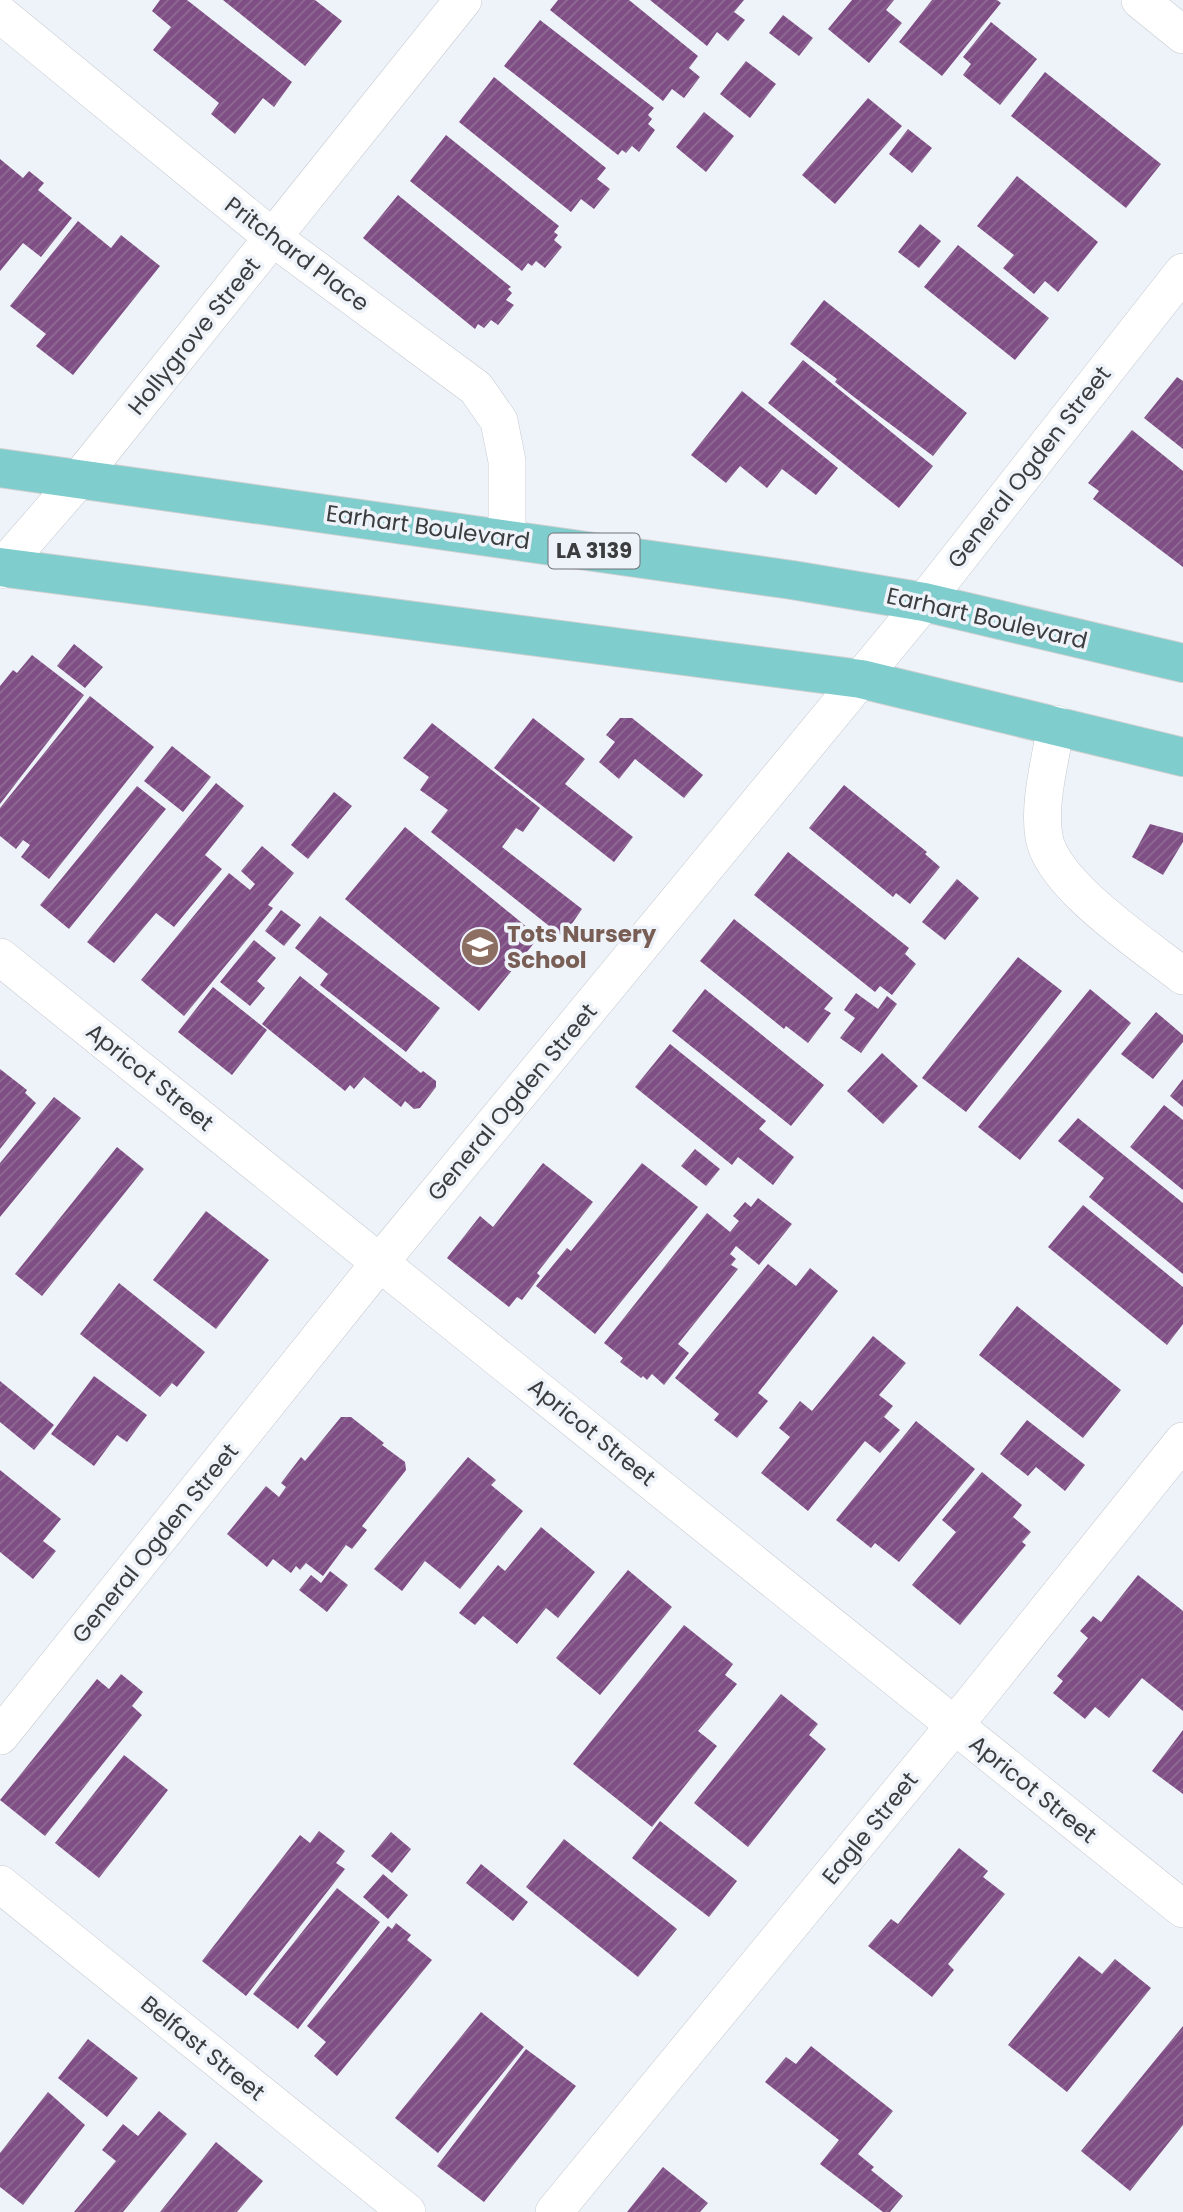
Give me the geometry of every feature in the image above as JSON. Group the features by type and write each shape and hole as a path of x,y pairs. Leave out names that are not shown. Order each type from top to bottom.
{"main road":[{"name":"Earhart Boulevard","path":"0,468 507,538 923,602 1183,663"},
{"path":"1,568 861,679 1056,724 1183,757"}],"street":[{"name":"Hollygrove Street","path":"1,568 79,479 463,0"},
{"path":"1140,0 1183,36"},
{"name":"Pritchard Place","path":"0,14 272,237 476,388 499,421 507,461 507,538"},
{"name":"General Ogden Street","path":"0,1736 381,1261 861,679 1183,272"},
{"path":"1056,724 1045,800 1044,838 1060,874 1183,976"},
{"name":"Apricot Street","path":"0,957 1183,1909"},
{"name":"Eagle Street","path":"554,2212 954,1726 1183,1441"},
{"name":"Belfast Street","path":"0,1884 407,2212"}],"building":[{"path":"160,0 187,0 292,82 274,107 263,98 235,134 211,114 219,103 153,50 171,27 152,11"},
{"path":"223,0 315,0 342,21 305,66"},
{"path":"558,0 629,0 698,56 689,68 700,77 684,98 672,89 663,101 550,10"},
{"path":"650,0 744,0 734,12 745,20 728,41 717,32 707,46"},
{"path":"852,0 894,0 886,10 902,23 869,63 828,29"},
{"path":"932,0 997,0 1001,3 942,76 899,42"},
{"path":"783,15 813,38 799,56 769,33"},
{"path":"540,20 654,108 648,115 652,119 648,124 655,130 639,152 632,146 626,153 622,150 618,155 504,66"},
{"path":"991,22 1037,59 1000,105 963,75 971,64 963,57"},
{"path":"746,61 776,84 750,118 720,94"},
{"path":"1045,72 1161,164 1126,208 1011,116"},
{"path":"494,77 606,168 597,179 610,189 594,209 581,199 571,212 459,122"},
{"path":"868,98 902,126 835,204 802,175"},
{"path":"704,112 734,136 706,172 676,147"},
{"path":"908,129 932,148 912,173 889,154"},
{"path":"446,135 559,226 554,232 558,235 554,240 562,247 545,268 536,261 532,266 528,263 522,271 410,181"},
{"path":"0,159 23,178 29,171 44,183 38,190 72,218 41,257 23,243 0,271"},
{"path":"1017,176 1098,242 1058,292 1045,281 1034,294 1003,268 1014,255 977,226"},
{"path":"398,195 511,287 508,289 512,293 506,300 514,305 498,325 491,320 484,328 478,324 475,329 363,238"},
{"path":"78,221 111,248 121,235 160,266 73,375 36,346 46,334 10,306"},
{"path":"920,224 941,241 919,268 898,252"},
{"path":"958,245 1049,318 1015,360 924,287"},
{"path":"824,300 967,413 933,456 854,397 835,382 837,379 790,344"},
{"path":"803,360 933,466 899,508 768,403"},
{"path":"1177,377 1183,381 1183,449 1144,418"},
{"path":"742,391 838,468 816,495 782,469 767,488 740,466 726,483 691,455"},
{"path":"1132,430 1183,471 1183,567 1093,499 1099,491 1088,483"},
{"path":"74,644 103,667 85,688 57,666"},
{"path":"32,655 84,695 0,804 0,686 13,670 17,673"},
{"path":"90,696 154,747 49,879 21,857 30,845 23,840 16,849 0,836 0,808"},
{"path":"533,718 585,759 565,784 633,837 614,862 494,768"},
{"path":"620,718 632,718 703,775 684,798 635,759 619,779 599,762 615,742 606,735"},
{"path":"432,723 540,808 523,832 516,828 502,847 582,909 563,937 431,832 448,810 420,790 429,777 403,758"},
{"path":"172,746 211,777 183,812 144,781"},
{"path":"216,783 244,806 205,855 222,869 174,927 156,913 114,963 87,942"},
{"path":"844,785 927,852 925,854 940,867 910,904 896,893 893,897 809,828"},
{"path":"137,786 166,809 69,929 40,905"},
{"path":"334,792 352,806 308,859 291,845"},
{"path":"1150,824 1183,833 1183,842 1163,875 1132,857"},
{"path":"405,827 539,937 479,1011 345,899"},
{"path":"262,846 294,873 268,905 273,908 184,1016 141,980 229,873 250,890 255,884 241,871"},
{"path":"788,852 909,948 905,954 916,964 892,995 880,986 875,992 754,895"},
{"path":"957,879 979,898 945,940 922,922"},
{"path":"281,910 301,925 284,946 265,931"},
{"path":"320,916 440,1008 406,1052 320,985 328,974 295,948"},
{"path":"734,919 833,998 824,1009 831,1013 808,1043 786,1026 784,1029 700,961"},
{"path":"254,940 276,958 257,981 265,988 250,1006 220,982"},
{"path":"1018,957 1062,991 966,1112 922,1078"},
{"path":"300,976 421,1073 423,1071 436,1081 436,1087 420,1108 414,1109 405,1101 401,1107 364,1077 354,1089 350,1085 345,1091 262,1024"},
{"path":"213,987 267,1030 232,1075 178,1032"},
{"path":"705,989 824,1085 791,1126 672,1031"},
{"path":"1090,989 1131,1023 1020,1160 978,1127"},
{"path":"856,993 878,1009 887,996 897,1004 861,1053 840,1038 855,1018 844,1010"},
{"path":"1156,1012 1183,1035 1183,1042 1153,1079 1121,1054"},
{"path":"670,1044 766,1121 759,1129 794,1157 773,1185 738,1157 732,1165 635,1087"},
{"path":"882,1053 918,1086 883,1124 847,1091"},
{"path":"0,1069 27,1090 25,1093 36,1103 0,1149"},
{"path":"1183,1079 1183,1107 1170,1096"},
{"path":"54,1097 81,1118 0,1217 0,1163"},
{"path":"1164,1105 1183,1120 1183,1190 1130,1147"},
{"path":"1078,1118 1183,1203 1183,1274 1089,1197 1104,1178 1058,1141"},
{"path":"117,1147 144,1169 42,1296 15,1274"},
{"path":"695,1149 720,1169 706,1186 681,1166"},
{"path":"543,1163 593,1202 537,1273 540,1276 522,1300 517,1297 509,1307 447,1258 480,1216 493,1227"},
{"path":"642,1163 698,1207 595,1334 536,1286 567,1248 571,1251"},
{"path":"758,1198 792,1224 759,1265 736,1246 730,1254 736,1259 731,1265 738,1269 678,1344 689,1353 664,1385 652,1374 647,1380 643,1376 641,1378 620,1362 623,1358 604,1343 707,1213 730,1232 739,1221 733,1216 745,1202 751,1207"},
{"path":"1083,1205 1183,1287 1183,1324 1167,1345 1048,1247"},
{"path":"206,1211 269,1260 216,1329 153,1280"},
{"path":"768,1264 796,1286 810,1268 838,1291 758,1393 768,1401 737,1438 714,1420 719,1414 675,1378"},
{"path":"119,1283 205,1352 177,1387 172,1383 160,1397 80,1334"},
{"path":"1017,1306 1121,1390 1083,1438 979,1355"},
{"path":"873,1336 906,1363 879,1395 893,1406 884,1417 900,1430 880,1453 865,1441 808,1511 761,1473 790,1437 779,1428 800,1401 812,1411"},
{"path":"94,1376 147,1415 127,1442 117,1435 94,1466 51,1434"},
{"path":"0,1381 54,1425 34,1450 0,1422"},
{"path":"341,1417 351,1417 384,1443 382,1445 405,1462 406,1470 362,1526 367,1530 352,1549 346,1545 323,1576 306,1563 300,1570 296,1566 291,1573 273,1559 267,1567 227,1534 266,1486 279,1497 286,1487 281,1483 301,1457 305,1461"},
{"path":"1027,1420 1085,1465 1065,1491 1036,1467 1028,1476 1000,1454"},
{"path":"916,1421 975,1469 899,1562 875,1543 871,1548 836,1520"},
{"path":"468,1457 496,1480 491,1485 523,1511 460,1589 425,1561 402,1591 374,1569"},
{"path":"0,1470 61,1519 43,1541 56,1551 33,1579 0,1552"},
{"path":"982,1472 1022,1505 1013,1517 1031,1532 1022,1542 1026,1545 960,1625 912,1585 956,1532 942,1520"},
{"path":"541,1527 595,1572 558,1618 546,1608 517,1644 483,1616 475,1625 459,1613 498,1565 505,1571"},
{"path":"628,1570 672,1607 600,1695 556,1658"},
{"path":"330,1571 348,1585 327,1612 299,1590 311,1575 321,1583"},
{"path":"1138,1575 1183,1611 1183,1711 1142,1678 1109,1718 1095,1707 1085,1719 1053,1693 1063,1681 1057,1676 1088,1638 1080,1631 1093,1616 1101,1622"},
{"path":"684,1625 733,1664 725,1675 737,1684 698,1731 717,1746 652,1827 573,1764"},
{"path":"121,1674 143,1692 132,1706 142,1715 45,1836 0,1800 97,1679 109,1689"},
{"path":"781,1694 818,1724 809,1735 826,1749 748,1847 694,1803"},
{"path":"1183,1730 1183,1794 1152,1771"},
{"path":"124,1755 168,1790 99,1878 55,1843"},
{"path":"660,1821 737,1881 709,1917 632,1858"},
{"path":"319,1831 345,1851 336,1863 345,1869 246,1996 202,1961 300,1835 310,1843"},
{"path":"391,1832 411,1849 392,1873 371,1856"},
{"path":"564,1839 677,1929 638,1977 526,1887"},
{"path":"959,1848 988,1871 983,1877 1005,1894 948,1964 954,1970 932,1997 868,1946 891,1919 898,1924"},
{"path":"481,1864 528,1902 513,1921 466,1883"},
{"path":"383,1874 408,1895 388,1919 363,1897"},
{"path":"337,1888 380,1922 298,2029 253,1994"},
{"path":"396,1923 411,1935 407,1940 432,1960 337,2076 314,2056 326,2042 307,2026 388,1926 392,1929"},
{"path":"1079,1956 1102,1974 1115,1959 1151,1988 1067,2092 1008,2045"},
{"path":"481,2012 524,2047 438,2153 395,2118"},
{"path":"1183,2026 1183,2125 1130,2191 1081,2151"},
{"path":"88,2039 138,2078 107,2117 58,2078"},
{"path":"811,2046 893,2111 858,2154 874,2167 871,2170 903,2196 890,2212 883,2212 820,2164 839,2140 765,2082 786,2057 796,2064"},
{"path":"526,2049 576,2086 484,2202 437,2166"},
{"path":"48,2092 85,2125 23,2205 0,2187 0,2153"},
{"path":"159,2111 187,2134 123,2212 74,2212 116,2161 102,2150 123,2124 138,2136"},
{"path":"216,2142 263,2181 237,2212 160,2212"},
{"path":"663,2167 708,2203 700,2212 627,2212"}],"place":[{"name":"Tots Nursery School","path":"480,947"}]}
